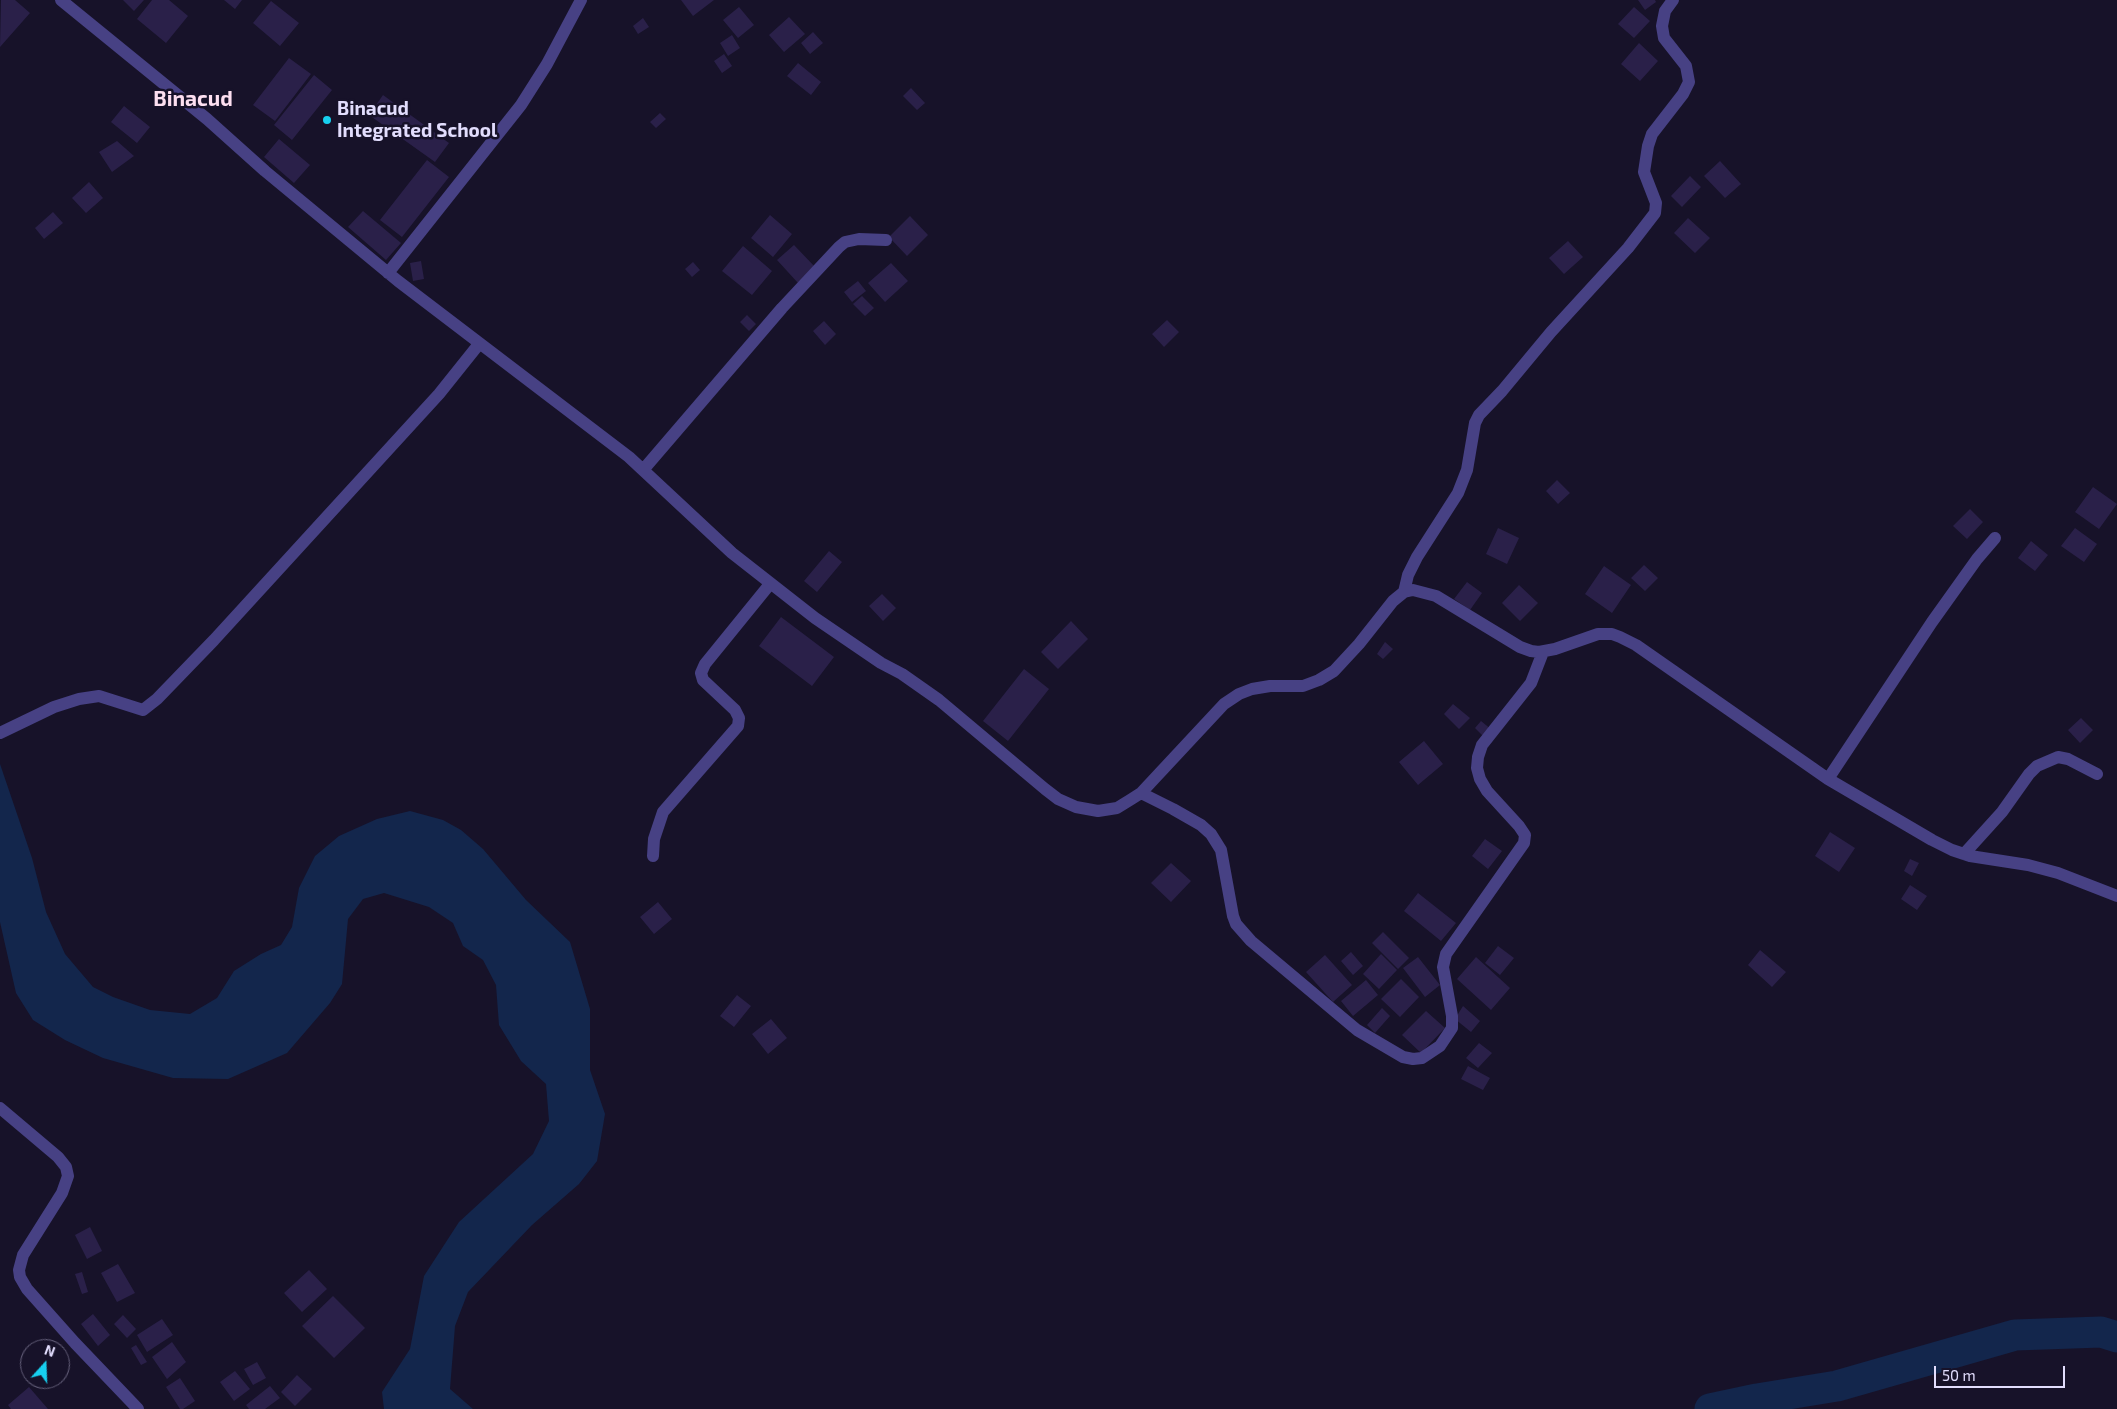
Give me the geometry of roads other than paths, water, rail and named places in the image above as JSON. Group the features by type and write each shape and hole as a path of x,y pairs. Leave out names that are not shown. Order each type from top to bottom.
{"street":[{"path":"61,0 207,119 388,273 643,470 732,553 770,584 815,618 934,696 1058,799 1081,809 1098,811 1117,808 1141,793 1224,704 1239,694 1252,689 1270,686 1303,686 1319,680 1334,671 1359,644 1393,601 1404,592 1413,590 1436,596 1520,647 1531,651 1543,652 1598,634 1620,636 1636,645 1828,779 1932,840 1964,854 2058,873 2117,896"},
{"path":"388,273 521,105 547,64 581,0"},
{"path":"1404,592 1408,575 1417,557 1458,493 1467,470 1475,423 1479,415 1502,392 1551,332 1652,219 1656,203 1644,172 1648,146 1652,134 1684,94 1689,82 1686,66 1664,38 1662,26 1665,11 1673,0"},
{"path":"643,470 782,308 839,247 845,242 859,239 886,240"},
{"path":"0,733 54,707 79,699 99,696 143,710 214,640 439,394 479,344"},
{"path":"1828,779 1932,622 1977,559 1996,538"},
{"path":"653,856 654,839 663,812 680,790 729,739 738,726 735,710 703,680 701,673 705,664 770,584"},
{"path":"1141,793 1180,813 1211,834 1221,850 1233,916 1236,924 1251,941 1356,1030 1403,1057 1422,1058 1440,1046 1452,1028 1452,1016 1443,967 1446,954 1524,843 1524,835 1519,826 1487,791 1480,779 1477,768 1478,757 1482,746 1531,683 1543,652"},
{"path":"1964,854 2002,812 2029,774 2038,766 2058,757 2068,759 2097,774"},
{"path":"0,1108 58,1157 66,1167 68,1176 62,1193 23,1256 18,1270 20,1277 27,1289 75,1343 138,1409"}],"water":[{"path":"0,764 32,858 46,912 65,954 93,987 113,997 150,1010 190,1014 217,998 234,971 261,954 281,945 292,927 299,888 315,856 339,836 377,819 410,811 443,820 461,830 483,849 526,900 570,942 590,1009 590,1070 605,1114 597,1161 579,1184 532,1225 468,1292 455,1326 450,1389 473,1409 384,1409 382,1392 410,1349 424,1276 459,1222 533,1154 549,1121 546,1084 521,1061 499,1025 496,985 483,960 463,946 453,923 429,907 384,893 363,899 348,919 342,984 330,1003 287,1053 228,1079 173,1078 103,1058 65,1040 33,1020 16,993 0,922"}],"waterway":[{"path":"1710,1409 1837,1386 2015,1335 2101,1332 2117,1337"}],"place":[{"name":"Binacud Integrated School","path":"327,120"}],"district":[{"name":"Binacud","path":"193,99"}]}
